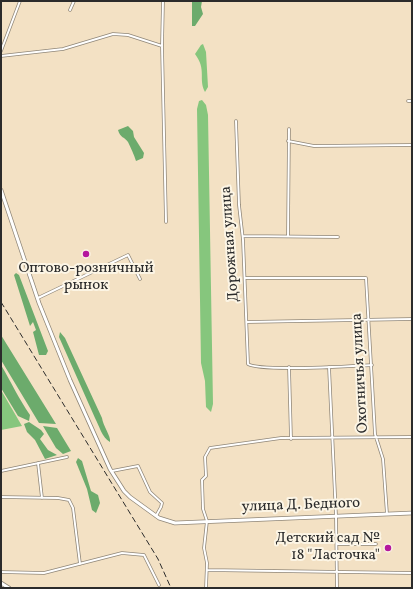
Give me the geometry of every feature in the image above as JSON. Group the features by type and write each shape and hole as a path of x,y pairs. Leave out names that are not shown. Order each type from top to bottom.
{"street":[{"path":"1,51 20,1"},
{"path":"70,10 74,1"},
{"path":"164,1 162,46 166,222"},
{"path":"1,56 64,49 113,34 128,35 162,46"},
{"name":"Дорожная улица","path":"236,121 239,205 243,236 245,278 247,361 254,367 289,367"},
{"path":"288,129 288,236"},
{"path":"288,142 314,146 412,145"},
{"name":"улица Д. Бедного","path":"1,190 37,298 70,380 112,471 127,494 156,516 168,522 412,513"},
{"path":"243,236 338,237"},
{"path":"37,298 128,254 140,279"},
{"name":"Охотничья улица","path":"245,278 366,278 370,320 376,438 383,459 388,514"},
{"path":"247,322 412,319"},
{"path":"291,439 289,367 372,365"},
{"path":"329,367 336,516 337,588"},
{"path":"206,588 207,570 204,548 207,521 203,509 202,480 206,476 205,457 210,448 281,438 412,437"},
{"path":"1,471 67,457"},
{"path":"38,463 42,498"},
{"path":"112,471 138,466 150,492 162,503 162,507 156,516"},
{"path":"1,497 58,498 69,500 72,503 80,564"},
{"path":"336,544 376,544"},
{"path":"1,572 44,573 122,553 144,555 159,585"},
{"path":"207,570 412,573"},
{"path":"1,582 9,588"}],"green space":[{"path":"192,1 202,1 201,7 203,14 195,26 192,26"},
{"path":"203,44 206,52 208,87 205,92 202,83 201,65 195,54"},
{"path":"202,100 206,105 208,115 213,404 211,412 206,407 205,381 201,363 197,109 199,101"},
{"path":"128,126 133,131 134,137 144,153 143,158 136,161 127,140 120,135 118,130"},
{"path":"16,273 19,275 48,351 46,355 39,355 33,332 36,330 33,322 30,326 14,275"},
{"path":"60,332 65,338 102,418 110,442 103,434 95,418 59,337"},
{"path":"1,335 56,424 39,423 1,360"},
{"path":"1,365 30,415 29,421 18,416 1,388"},
{"path":"1,390 22,426 1,430"},
{"path":"29,422 41,430 44,434 40,439 48,450 57,455 45,459 35,440 27,432 24,424"},
{"path":"43,426 57,428 71,451 63,454 56,448"},
{"path":"78,458 82,461 91,491 98,495 100,503 96,513 92,510 87,489 76,462"}],"railway":[{"path":"1,302 158,559 171,588"}],"place":[{"name":"Оптово-розничный рынок","path":"86,254"},
{"name":"Детский сад № 18 \"Ласточка\"","path":"388,548"}]}
